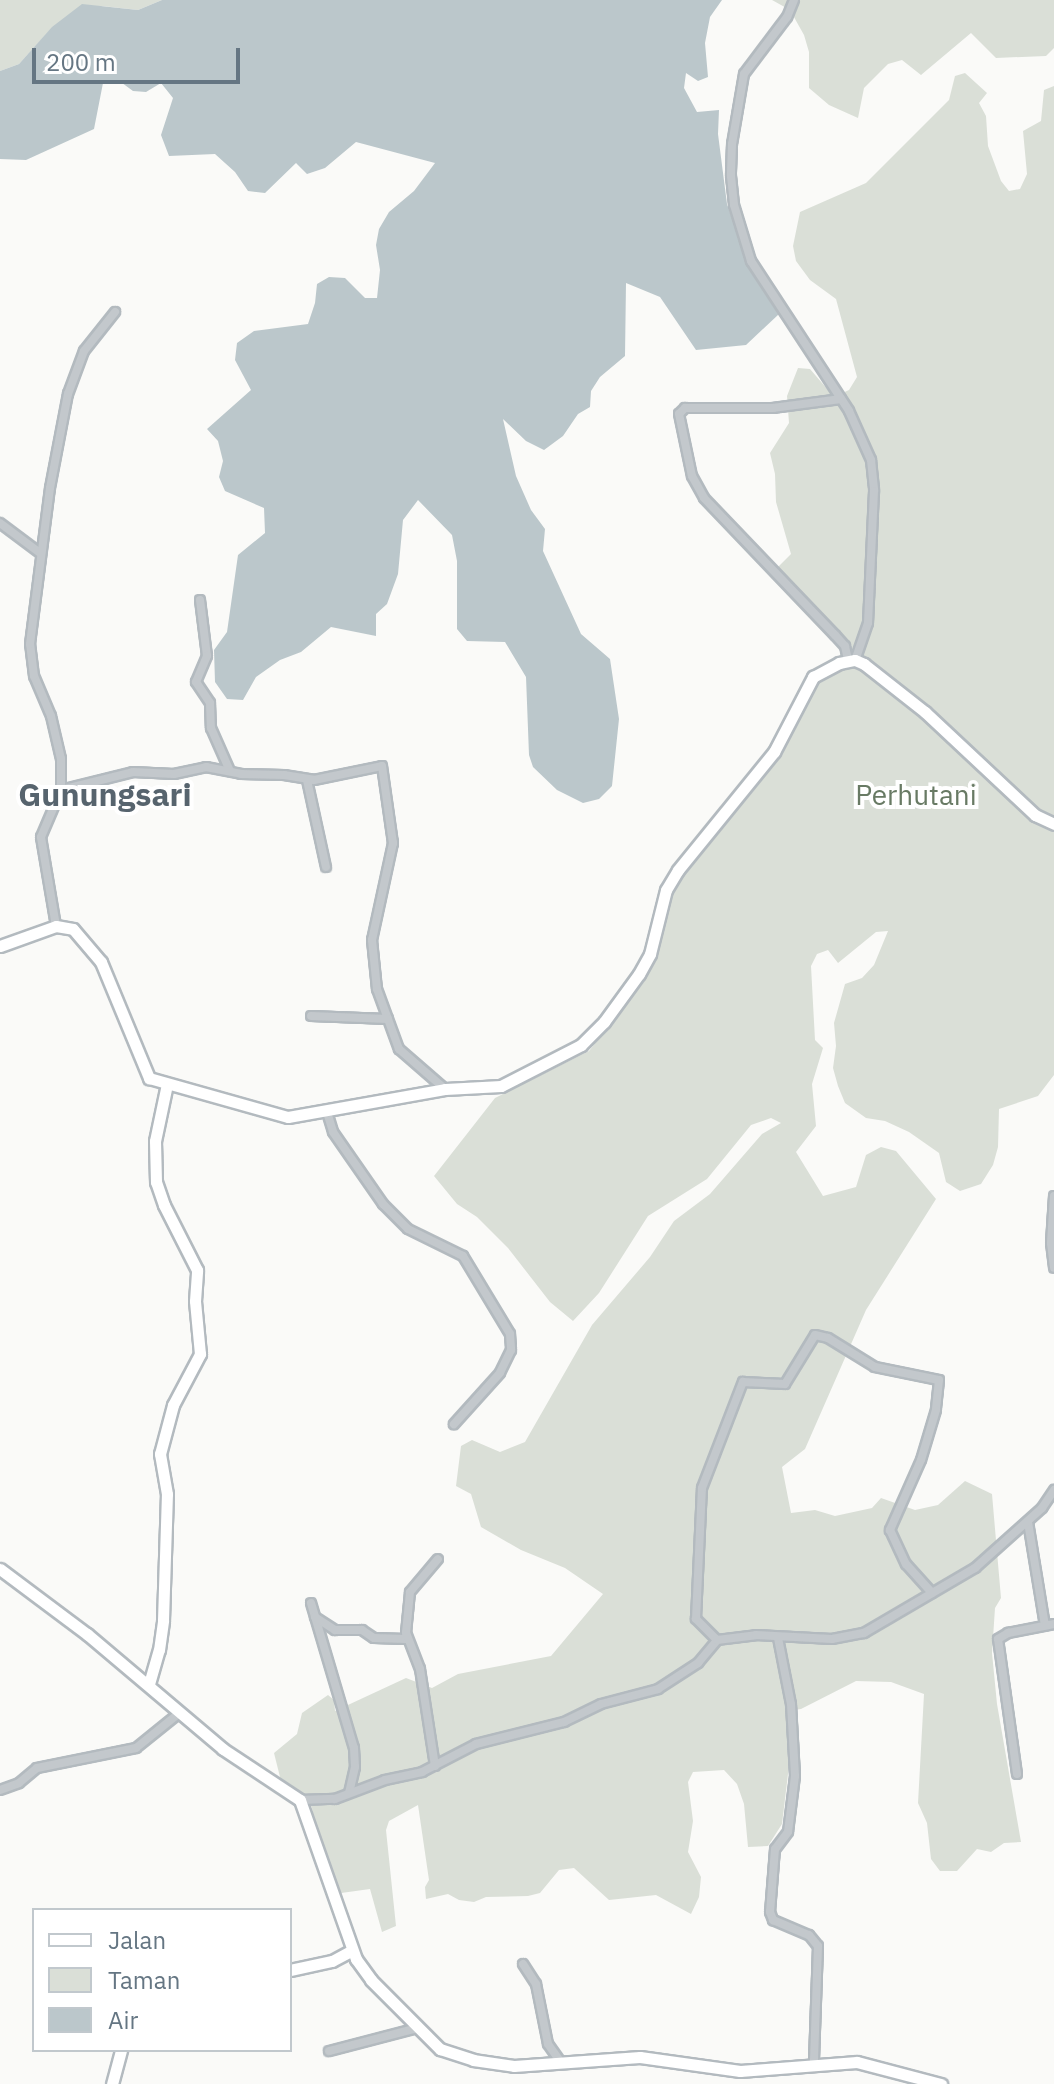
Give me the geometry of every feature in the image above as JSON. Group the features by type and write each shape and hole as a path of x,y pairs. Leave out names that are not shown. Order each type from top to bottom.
{"street":[{"path":"0,946 56,926 73,929 101,962 145,1071 154,1081 216,1094 280,1117 327,1112 445,1089 501,1086 563,1057 591,1036 639,974 650,954 662,900 678,870 774,752 813,677 852,660 868,623 873,472 865,446 841,399 751,261 734,205 730,163 740,92 748,66 787,17 794,0"},
{"path":"56,926 41,837 61,790 57,740 34,676 30,654 40,553 68,394 84,351 115,312"},
{"path":"841,399 773,408 685,408 679,414 692,476 704,498 835,635 852,660 925,712 1035,815 1054,824"},
{"path":"0,523 40,553"},
{"path":"200,600 207,656 196,682 210,703 211,728 230,771"},
{"path":"61,790 133,772 174,774 211,766 230,771 323,780 378,765 384,770 393,843 372,952 377,989 399,1049 445,1089"},
{"path":"307,780 326,867"},
{"path":"311,1016 388,1019"},
{"path":"149,1684 159,1650 163,1620 167,1494 160,1454 173,1405 200,1354 195,1301 197,1270 164,1205 156,1182 155,1141 167,1084"},
{"path":"327,1112 333,1132 383,1204 408,1229 463,1256 510,1334 511,1350 500,1373 454,1424"},
{"path":"1054,1196 1051,1243 1054,1268"},
{"path":"717,1640 696,1619 702,1488 743,1382 785,1384 815,1335 828,1338 875,1367 939,1380 936,1410 921,1460 890,1530 906,1564 932,1593"},
{"path":"0,1569 149,1684 178,1714 253,1771 307,1803 335,1799 435,1766 476,1744 564,1722 601,1704 658,1689 698,1663 717,1640 756,1635 849,1638 975,1568 1028,1522 1054,1490"},
{"path":"1017,1774 998,1639 1003,1634 1050,1625 1028,1522"},
{"path":"435,1766 420,1669 406,1639 410,1592 438,1559"},
{"path":"311,1603 354,1748 355,1767 349,1792"},
{"path":"315,1617 335,1630 362,1630 374,1638 406,1639"},
{"path":"778,1638 791,1704 795,1776 788,1832 775,1849 770,1912 773,1920 809,1935 818,1946 814,2063"},
{"path":"0,1790 19,1783 37,1768 136,1748 178,1714"},
{"path":"307,1803 351,1951 371,1980 440,2049 473,2060 514,2066 640,2057 740,2071 857,2062 941,2084"},
{"path":"292,1970 332,1961 351,1951"},
{"path":"523,1964 536,1984 548,2044 562,2064"},
{"path":"329,2051 417,2028"},
{"path":"112,2084 120,2052"}],"green space":[{"path":"0,0 162,0 138,10 102,6 49,31 19,64 0,71"},
{"path":"772,0 1054,0 1054,48 1046,56 996,58 971,33 921,75 902,60 888,64 864,88 858,118 829,105 809,88 809,52 804,35 790,10"},
{"name":"Perhutani","path":"965,73 987,93 979,103 986,116 988,146 1001,181 1009,191 1020,189 1027,174 1023,131 1041,121 1044,90 1054,86 1054,1075 1038,1096 999,1109 998,1147 993,1165 981,1184 960,1191 946,1182 939,1153 909,1132 885,1121 866,1118 845,1103 833,1068 836,1046 834,1023 845,984 862,978 874,965 888,931 876,932 838,963 828,950 817,954 811,966 815,1040 823,1048 812,1084 816,1126 796,1152 823,1196 856,1187 866,1155 881,1147 896,1151 936,1199 866,1310 805,1449 782,1467 791,1513 815,1510 835,1516 872,1508 881,1498 915,1510 938,1505 965,1481 992,1494 1001,1598 995,1608 992,1653 997,1704 1021,1842 1004,1843 991,1852 977,1849 957,1871 940,1871 931,1859 927,1823 918,1803 924,1694 891,1682 856,1681 801,1709 786,1711 791,1749 782,1824 768,1846 748,1847 744,1804 737,1784 724,1770 693,1772 688,1782 693,1821 688,1852 701,1877 699,1897 691,1914 656,1895 609,1900 574,1868 559,1870 540,1893 528,1896 486,1897 474,1902 459,1900 448,1894 426,1899 425,1887 429,1880 418,1805 389,1821 386,1830 396,1926 382,1932 370,1889 334,1894 315,1831 312,1808 305,1794 282,1785 274,1753 297,1734 302,1713 328,1695 334,1700 335,1711 406,1678 432,1688 458,1674 551,1656 603,1594 565,1568 521,1550 481,1527 471,1494 456,1486 461,1446 472,1440 500,1452 525,1442 592,1325 650,1257 674,1221 710,1194 762,1134 781,1123 771,1118 751,1125 707,1179 648,1216 599,1293 573,1321 550,1302 508,1248 477,1217 457,1204 434,1176 495,1098 589,1051 644,982 670,893 789,739 820,678 853,663 851,644 777,568 791,554 776,502 775,474 770,453 789,423 787,396 798,368 810,369 834,397 849,390 857,377 836,299 810,280 796,261 793,246 800,212 866,183 949,100 955,76"}],"water":[{"path":"162,0 722,0 710,17 705,43 708,77 698,81 686,73 684,88 697,112 719,110 718,134 727,204 746,259 779,314 746,345 696,350 660,297 626,283 625,356 600,377 591,391 590,407 578,414 563,436 544,450 526,441 503,419 516,476 531,510 545,529 543,551 581,634 610,659 619,719 612,786 599,799 583,803 557,790 533,767 529,755 526,677 505,642 467,641 457,629 457,561 452,535 418,500 403,520 398,574 387,604 376,614 376,636 331,627 301,652 280,660 256,677 243,700 227,699 215,682 214,650 227,632 238,555 265,533 264,508 225,491 219,477 223,461 218,441 207,429 251,390 235,360 237,343 254,331 308,324 317,284 329,277 345,278 365,298 377,298 380,270 376,245 379,229 389,212 414,191 435,163 356,142 325,168 307,174 296,163 265,193 248,191 235,172 215,154 169,156 161,135 173,98 161,83 146,92 133,91 118,80 103,83 94,129 26,160 0,159 0,71 19,64 52,27 82,4 138,10"}],"district":[{"name":"Gunungsari","path":"105,794"}]}
